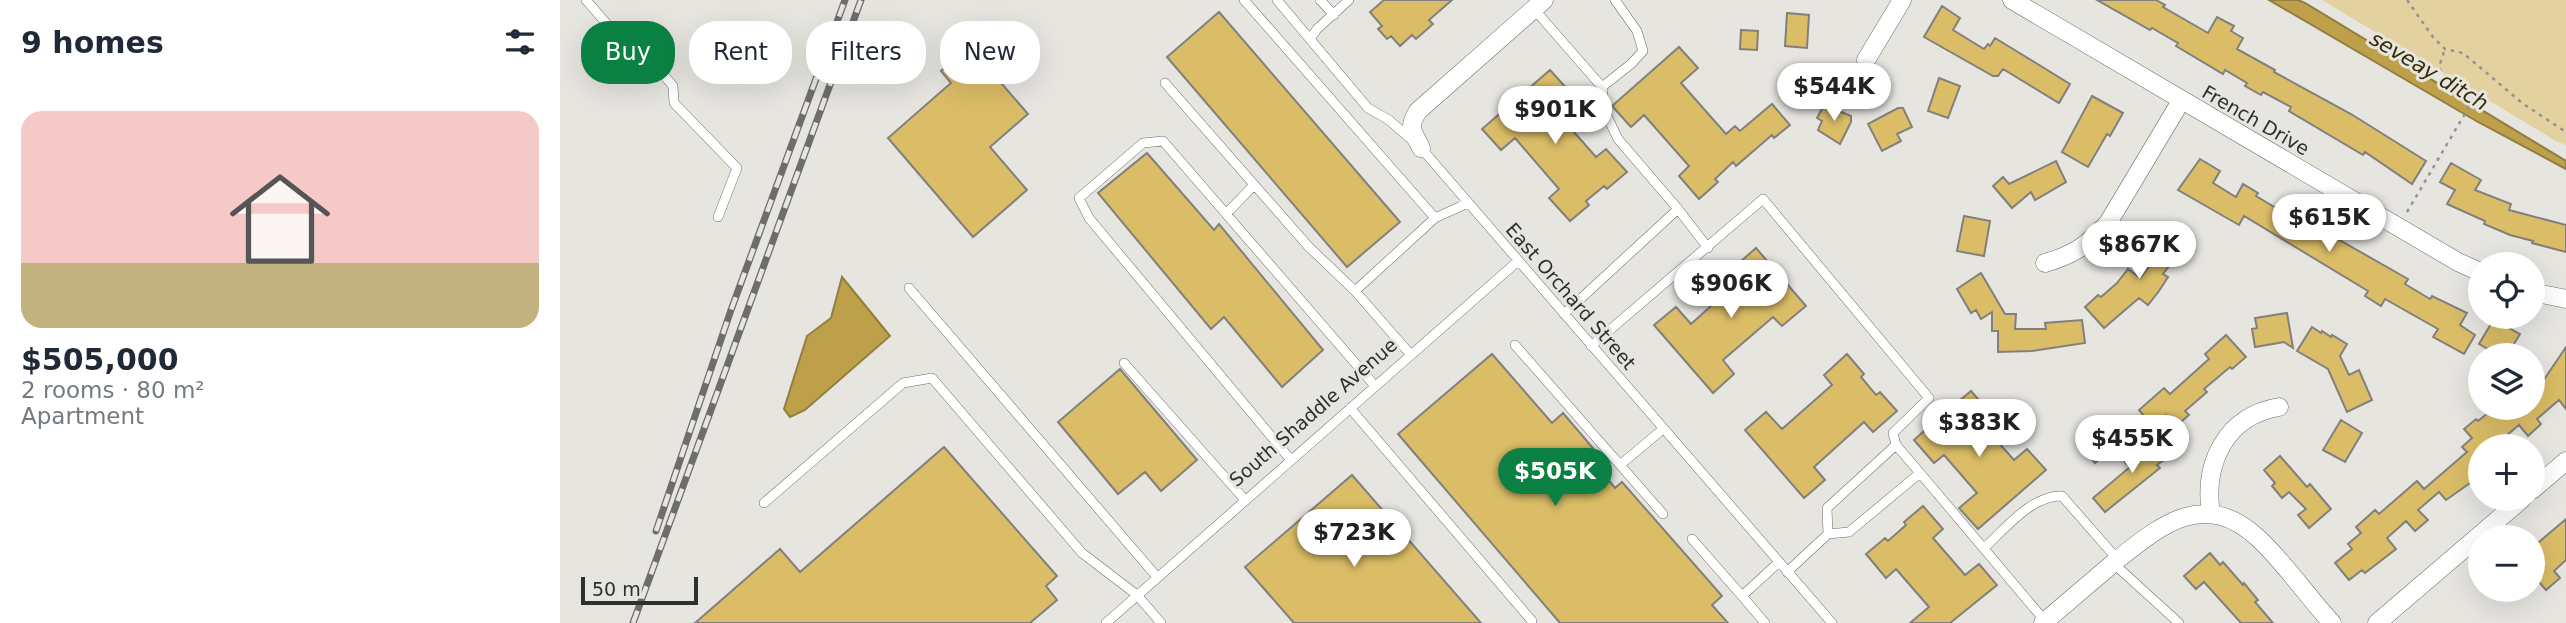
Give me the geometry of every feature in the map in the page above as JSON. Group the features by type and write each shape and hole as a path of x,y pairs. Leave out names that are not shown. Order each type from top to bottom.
{"street":[{"path":"1866,60 1902,0"},
{"name":"French Drive","path":"2012,0 2468,265"},
{"path":"1421,148 1411,127 1411,121 1418,111 1539,5"},
{"path":"2045,263 2071,255 2096,237 2108,223 2181,100"},
{"path":"2545,295 2566,299"},
{"path":"2211,514 2211,470 2219,449 2232,430 2251,414 2279,407"},
{"path":"2545,479 2566,461"},
{"path":"2376,623 2508,511"},
{"path":"2044,622 2152,531 2191,515 2211,514 2238,523 2258,538 2332,623"}],"lane":[{"path":"586,0 647,70 662,74 673,86 674,103 737,168 718,217"},
{"path":"1244,0 1435,218"},
{"name":"East Orchard Street","path":"1277,0 1368,108 1389,120 1421,148 1832,623"},
{"path":"1320,0 1334,15"},
{"path":"1310,39 1317,29 1349,0"},
{"path":"1602,87 1643,51 1637,31 1615,0"},
{"path":"1539,5 1602,87 1605,112 1618,139 1708,248"},
{"path":"1165,83 1308,246 1355,291 1410,355"},
{"path":"1291,460 1089,218 1079,198 1143,143 1163,141 1375,386"},
{"path":"1226,214 1254,185"},
{"path":"1591,346 1763,199 1929,398 1893,433 1896,445 2044,622"},
{"path":"1355,291 1435,218 1468,203"},
{"path":"1563,314 1678,209"},
{"name":"South Shaddle Avenue","path":"1106,623 1518,261"},
{"path":"909,288 1157,577"},
{"path":"1515,345 1663,514"},
{"path":"1124,363 1245,499"},
{"path":"764,503 903,383 932,378 1082,553 1137,595 1161,623"},
{"path":"1350,408 1532,621"},
{"path":"1620,465 1663,429"},
{"path":"1828,534 1827,508 1896,445"},
{"path":"1787,572 1828,534 1849,532 1920,473"},
{"path":"1984,548 2028,509 2049,496 2062,496 2115,562 2179,623"},
{"path":"1692,539 1765,623"},
{"path":"1741,596 1779,562"}],"path":[{"path":"2407,0 2432,37 2445,50 2463,53 2507,91 2566,132"},
{"path":"2399,227 2476,95 2443,75 2439,67 2445,50"}],"shaded area":[{"path":"2269,0 2298,0 2305,3 2566,161 2566,169 2478,122"},
{"path":"2322,0 2566,0 2566,145 2556,141"},
{"path":"842,277 890,336 805,410 790,417 784,409 807,336 831,318"}],"building":[{"path":"1384,0 1452,0 1429,20 1433,24 1416,39 1412,35 1400,46 1391,36 1387,39 1378,29 1382,26 1370,12"},
{"path":"2097,0 2156,0 2165,5 2163,7 2208,33 2217,17 2234,26 2231,31 2243,38 2237,49 2351,114 2426,161 2412,184 2365,152 2363,155 2289,111 2291,107 2263,92 2261,95 2225,70 2223,74 2176,46 2178,43"},
{"path":"1942,6 1960,18 1953,30 1984,49 1988,44 1990,46 1995,38 2070,84 2059,103 2003,69 1998,76 1993,76 1924,37"},
{"path":"1219,12 1400,222 1347,267 1167,57"},
{"path":"1787,13 1809,15 1807,48 1785,46"},
{"path":"1741,30 1758,31 1757,50 1740,49"},
{"path":"1679,47 1698,68 1681,83 1726,134 1735,126 1740,131 1772,104 1790,125 1774,138 1772,135 1736,166 1733,162 1715,179 1718,182 1699,199 1679,176 1689,166 1644,115 1631,127 1612,106"},
{"path":"1806,64 1816,95 1797,103 1784,74"},
{"path":"1550,70 1569,91 1551,106 1596,157 1606,149 1627,172 1607,189 1604,186 1586,201 1589,205 1570,221 1549,198 1559,189 1515,138 1501,150 1482,129"},
{"path":"1939,78 1960,86 1948,118 1928,111"},
{"path":"950,84 1002,84 1028,114 990,147 1027,190 973,237 888,138"},
{"path":"2092,96 2123,113 2088,167 2062,152"},
{"path":"1824,105 1851,116 1851,122 1840,144 1818,130 1822,121 1817,118"},
{"path":"1903,108 1912,127 1897,134 1901,141 1882,151 1868,124"},
{"path":"1147,153 1214,230 1219,224 1323,350 1282,387 1224,317 1211,329 1098,193"},
{"path":"2200,159 2220,171 2213,183 2236,197 2243,184 2258,193 2256,196 2281,211 2283,208 2408,279 2405,284 2430,299 2432,296 2467,313 2460,325 2475,335 2464,354 2433,337 2438,329 2385,299 2381,306 2365,296 2368,291 2244,216 2239,225 2178,190"},
{"path":"2056,161 2066,182 2035,200 2031,192 2012,208 1993,186 2003,177 2009,184"},
{"path":"2451,163 2481,180 2475,190 2511,204 2509,210 2566,225 2566,252 2510,235 2447,204 2455,190 2440,182"},
{"path":"1964,216 1990,221 1984,256 1957,251"},
{"path":"2169,226 2188,242 2163,274 2168,277 2148,305 2139,298 2104,328 2085,307 2117,283 2128,269 2140,278 2158,254 2148,247 2159,233 2162,235"},
{"path":"1756,248 1806,306 1782,326 1773,317 1723,360 1734,374 1713,393 1654,325 1676,307 1691,324 1741,279 1732,269"},
{"path":"1981,273 2005,314 2016,314 2015,329 2046,329 2045,323 2082,320 2085,343 2032,351 1998,352 1998,331 1992,331 1992,312 1981,319 1976,310 1971,313 1957,289"},
{"path":"2287,313 2293,348 2284,342 2255,347 2252,329 2257,328 2255,318"},
{"path":"2312,327 2347,344 2340,356 2349,375 2359,370 2372,400 2347,412 2328,369 2297,351"},
{"path":"2488,329 2511,329 2520,334 2514,343 2480,343"},
{"path":"2226,335 2246,357 2204,389 2207,392 2185,411 2189,415 2176,426 2166,415 2153,427 2139,410 2164,388 2170,394 2209,359 2205,354"},
{"path":"2566,347 2566,409 2559,400 2545,412 2545,378"},
{"path":"1492,354 1552,423 1563,413 1603,460 1597,466 1615,488 1622,482 1722,596 1712,605 1728,623 1560,623 1398,434"},
{"path":"1847,354 1864,374 1861,377 1876,395 1880,392 1897,411 1873,432 1864,422 1814,467 1825,480 1804,498 1745,430 1766,412 1782,429 1832,385 1824,375"},
{"path":"1120,369 1197,460 1161,491 1145,472 1118,494 1058,422"},
{"path":"1971,391 1991,414 1981,423 2014,460 2027,449 2046,470 1978,529 1959,508 1977,493 1944,455 1934,463 1914,440 1933,423 1936,427 1954,411 1952,407"},
{"path":"2341,420 2362,433 2345,462 2323,450"},
{"path":"2475,420 2538,420 2541,424 2530,434 2526,434 2519,425 2508,434 2468,434 2464,429"},
{"path":"2095,437 2108,452 2095,463 2082,448"},
{"path":"2150,439 2166,458 2157,465 2160,468 2105,512 2093,498 2130,467 2125,462"},
{"path":"2468,442 2468,484 2446,500 2439,492 2418,510 2428,520 2415,531 2406,521 2387,538 2396,549 2365,573 2362,570 2349,580 2335,563 2352,549 2348,544 2361,533 2356,527 2375,510 2379,514 2417,481 2424,489 2467,452 2462,447"},
{"path":"944,447 1057,576 1046,586 1057,600 1030,623 695,623 780,549 800,572"},
{"path":"2280,456 2307,487 2310,484 2331,509 2309,528 2298,515 2306,509 2289,492 2282,498 2272,486 2275,483 2264,470"},
{"path":"1352,475 1481,623 1294,623 1245,567"},
{"path":"1923,506 1943,529 1933,538 1965,575 1979,564 1997,585 1950,623 1910,623 1929,607 1896,569 1886,578 1866,554 1885,538 1888,541 1906,525 1904,522"},
{"path":"2566,519 2566,560 2554,571 2560,578 2546,590 2545,589 2545,537"},
{"path":"2210,553 2220,565 2223,562 2243,585 2244,583 2258,600 2255,602 2273,623 2241,623 2204,582 2196,589 2184,576"}],"railway":[{"path":"656,531 731,310 845,0"},
{"path":"633,623 861,0"}],"water label":[{"name":"seveay ditch","path":"2429,71"}]}
